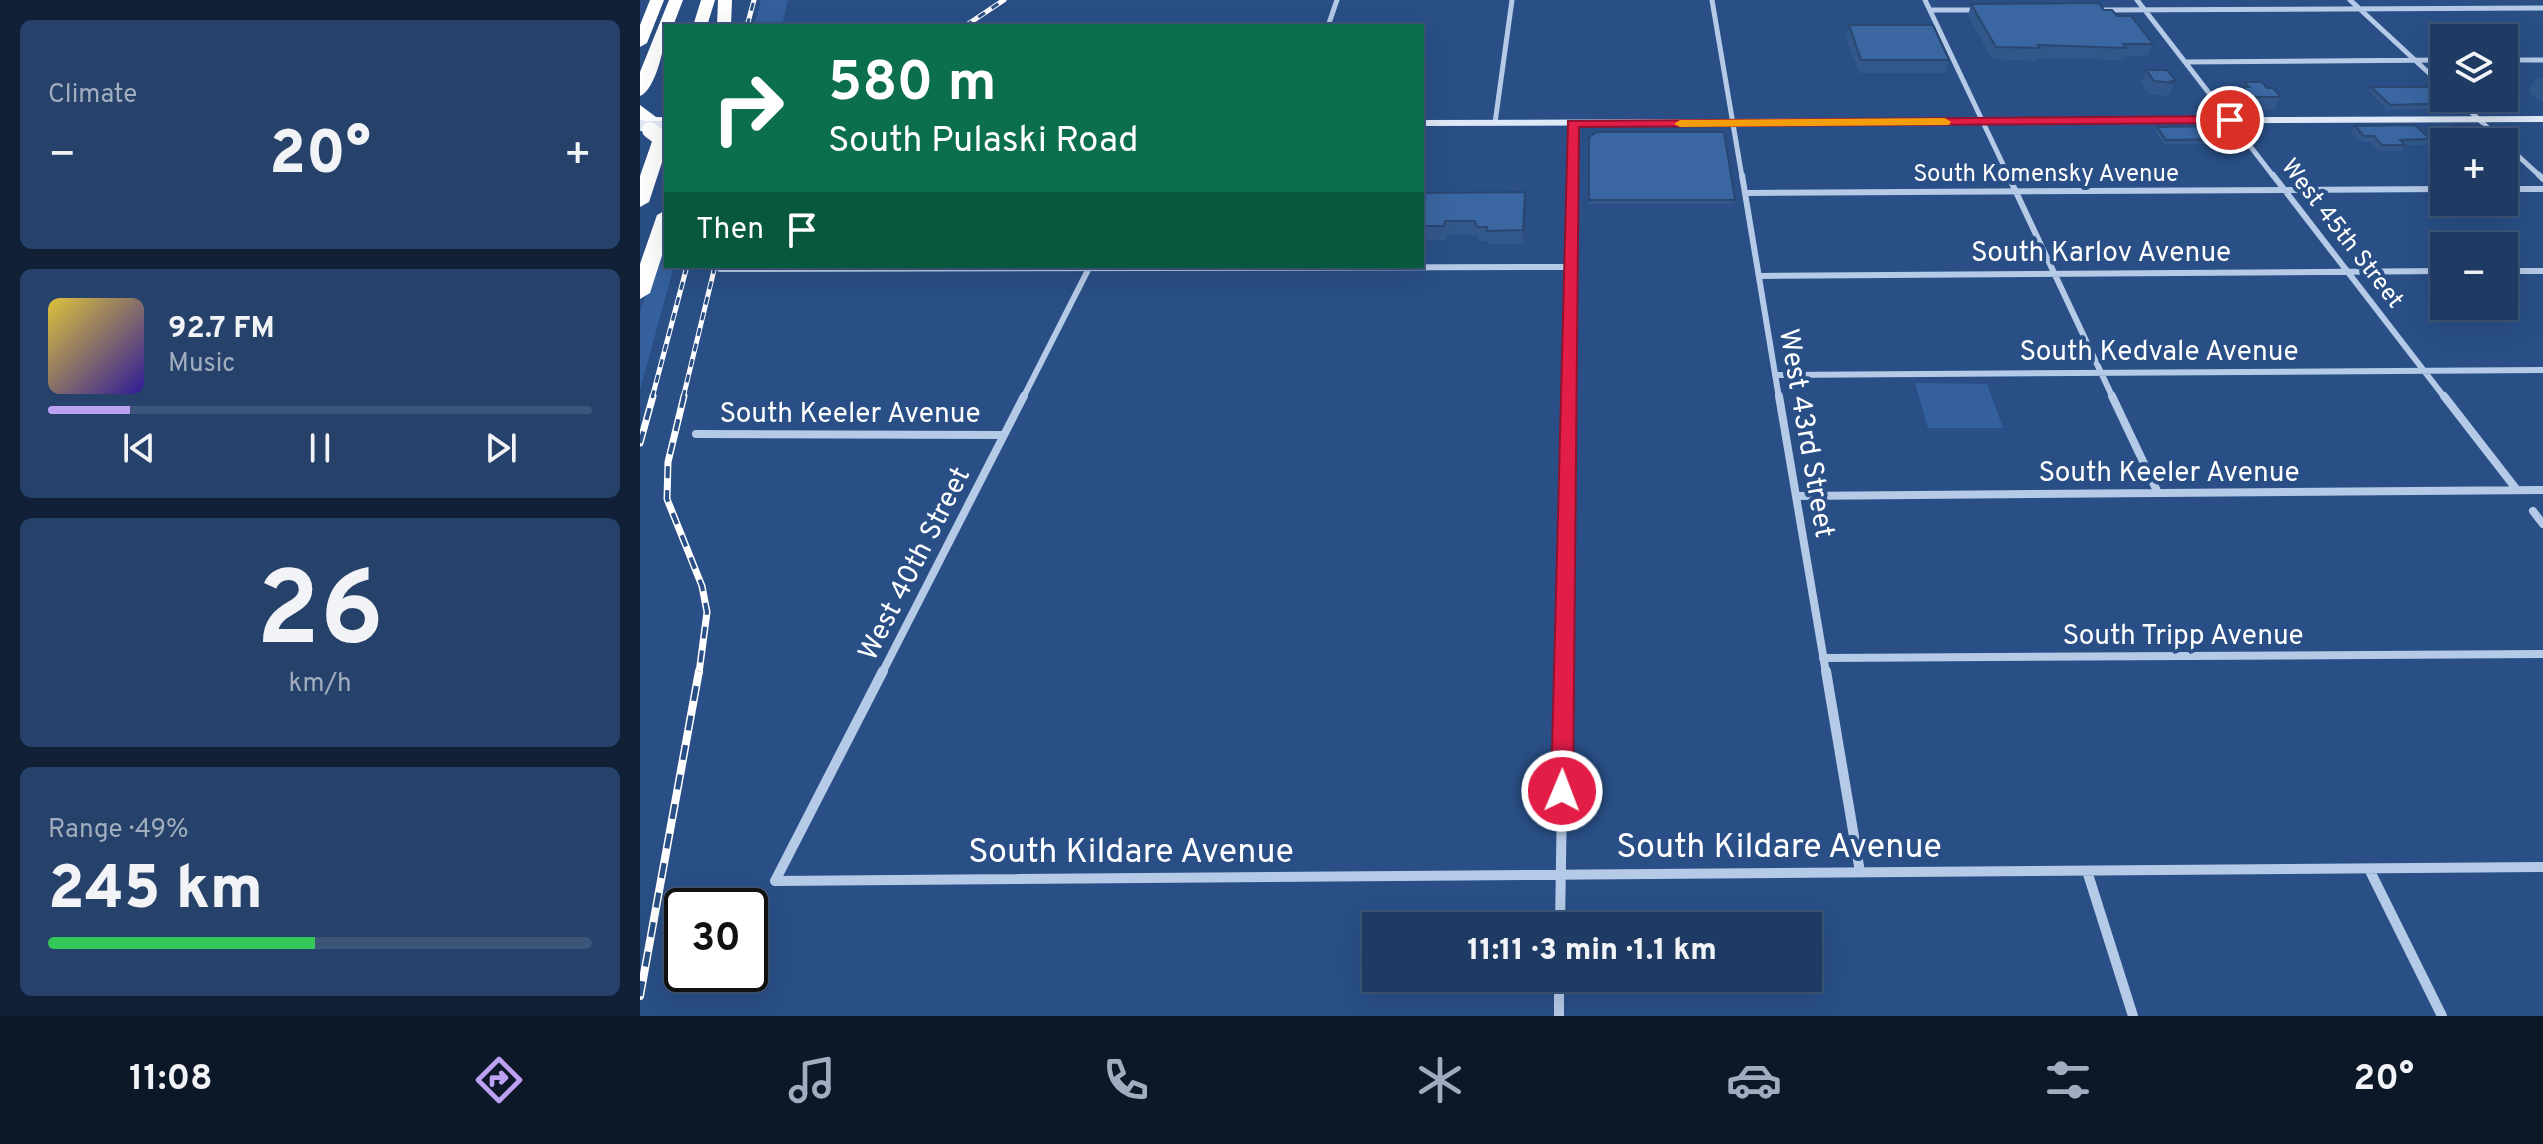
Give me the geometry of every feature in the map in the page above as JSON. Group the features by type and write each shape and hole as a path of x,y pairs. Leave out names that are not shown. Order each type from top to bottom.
{"highway":[{"path":"640,43 657,0"},
{"path":"667,24 676,0"},
{"path":"701,24 708,0"},
{"path":"724,24 725,0"},
{"path":"640,91 664,30"},
{"path":"640,202 652,124"},
{"path":"640,293 664,222"}],"main road":[{"path":"1424,123 2543,119"}],"street":[{"path":"1329,24 1337,0"},
{"path":"1495,123 1512,0"},
{"name":"West 43rd Street","path":"1712,0 1860,872"},
{"path":"1925,0 2158,493"},
{"name":"West 45th Street","path":"2137,0 2517,490"},
{"path":"2350,0 2430,74"},
{"path":"2089,10 2543,8"},
{"path":"1930,10 1994,10"},
{"path":"2185,62 2430,60"},
{"path":"2518,60 2543,60"},
{"path":"2471,112 2488,128"},
{"path":"1560,912 1573,124"},
{"path":"2518,155 2543,179"},
{"name":"South Komensky Avenue","path":"1745,193 2430,189"},
{"path":"2518,189 2543,189"},
{"path":"1424,267 1571,267"},
{"path":"720,269 905,268"},
{"name":"West 40th Street","path":"775,881 1089,268"},
{"name":"South Karlov Avenue","path":"1759,276 2430,271"},
{"path":"2518,271 2543,271"},
{"name":"South Kedvale Avenue","path":"1775,375 2543,370"},
{"name":"South Keeler Avenue","path":"696,434 1004,435"},
{"name":"South Keeler Avenue","path":"1796,496 2543,490"},
{"path":"2533,511 2543,524"},
{"name":"South Tripp Avenue","path":"1823,658 2543,654"},
{"name":"South Kildare Avenue","path":"775,881 2543,867"},
{"path":"2369,869 2442,1016"},
{"path":"2087,871 2133,1016"},
{"path":"1559,992 1559,1016"}],"shaded area":[{"path":"761,0 788,0 782,24 755,24"},
{"path":"664,242 664,268 673,268 640,390 640,312"},
{"path":"1915,383 1987,384 2003,428 1928,428"}],"building":[{"path":"2099,3 2104,10 2112,10 2117,16 2131,16 2153,44 2123,44 2126,48 1996,47 1971,4"},
{"path":"1849,25 1933,25 1949,60 1861,60"},
{"path":"2146,70 2167,70 2176,81 2154,81"},
{"path":"2244,82 2262,82 2281,97 2251,97 2243,87 2249,87"},
{"path":"2371,87 2430,87 2430,104 2390,105"},
{"path":"2415,125 2430,139 2400,140 2405,145 2382,145 2374,136 2364,136 2355,126"},
{"path":"2226,126 2236,139 2166,140 2157,127"},
{"path":"2454,126 2484,128 2456,128"},
{"path":"1597,132 1724,132 1735,200 1589,200 1589,137"},
{"path":"1525,192 1523,230 1487,231 1487,227 1477,227 1475,221 1445,221 1444,226 1424,226 1424,193"}],"railway":[{"path":"748,24 754,0"},
{"path":"968,24 1004,0"},
{"path":"652,398 686,268"},
{"path":"683,398 715,268"},
{"path":"640,443 653,396"},
{"path":"684,396 668,462 667,499 702,586 707,612 699,673"},
{"path":"640,996 699,671"}],"slow traffic":[{"path":"1680,124 1945,122"}],"route":[{"path":"1562,791 1573,124 2230,120"}]}
